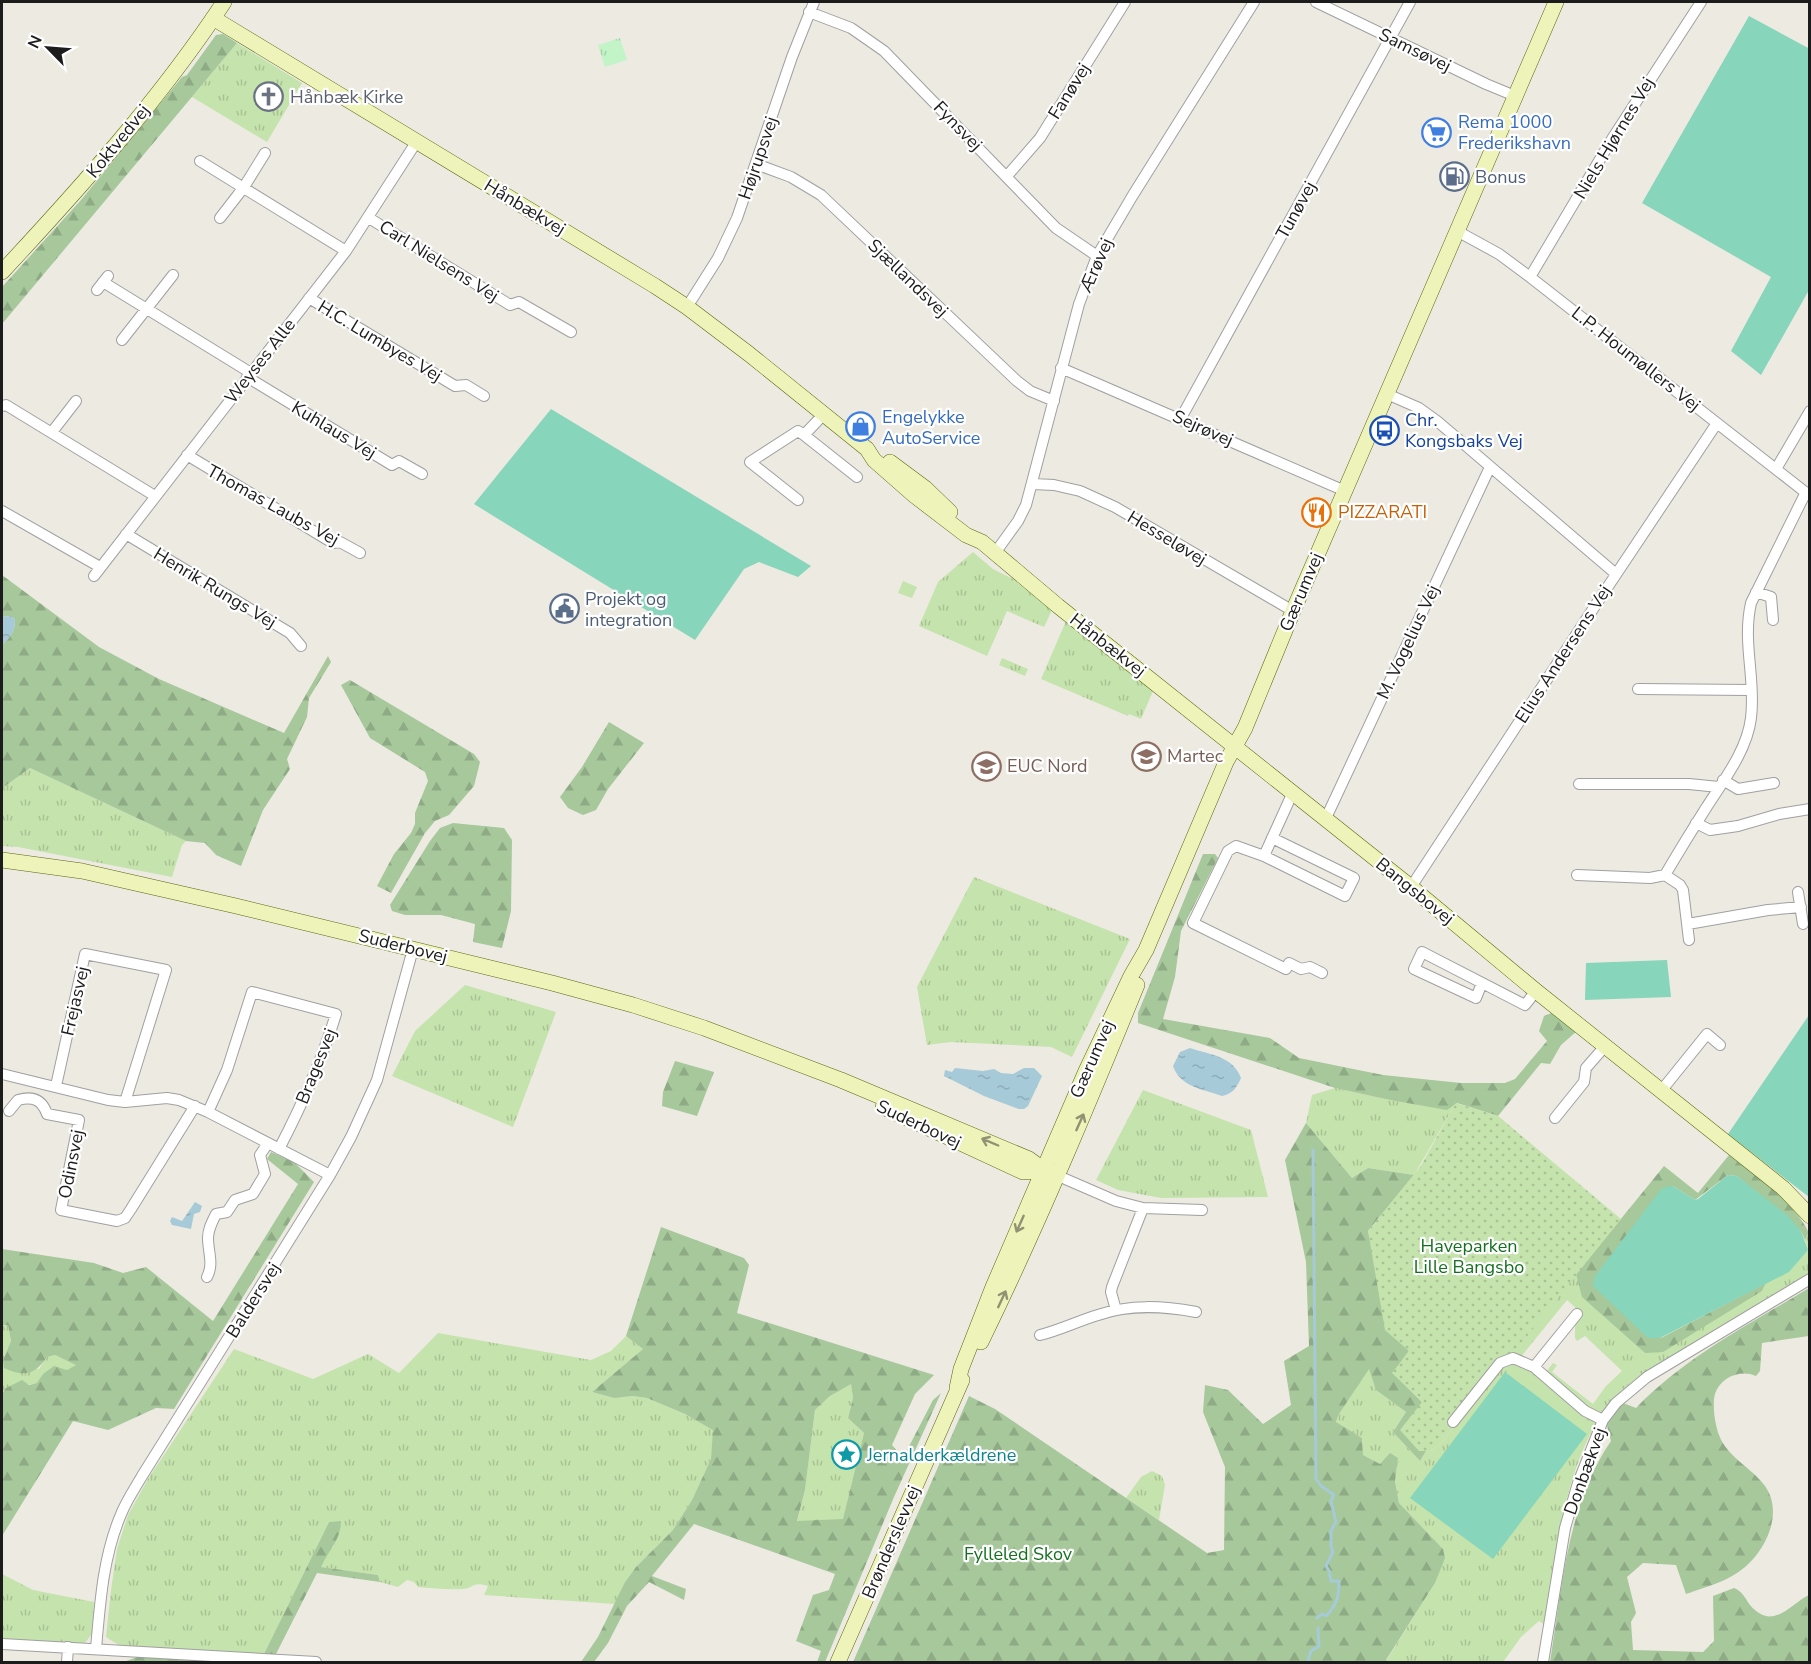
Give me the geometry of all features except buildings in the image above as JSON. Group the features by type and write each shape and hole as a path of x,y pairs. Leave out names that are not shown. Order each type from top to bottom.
{"street":[{"name":"Koktvedvej","path":"2,272 95,169 190,51 224,2"},
{"name":"Fanøvej","path":"1006,176 1040,138 1125,2"},
{"name":"Ærøvej","path":"995,553 1018,521 1026,505 1079,304 1097,256 1254,2"},
{"name":"Samsøvej","path":"1316,2 1390,39 1515,96"},
{"name":"Tunøvej","path":"1181,418 1410,2"},
{"name":"Gærumvej","path":"1050,1173 1096,1050 1146,950 1213,792 1245,728 1293,611 1557,2"},
{"name":"Niels Hjørnes Vej","path":"1530,277 1611,139 1701,2"},
{"name":"Fynsvej","path":"811,7 850,28 884,51 1056,228 1097,256"},
{"name":"Højrupsvej","path":"687,308 728,239 811,7"},
{"name":"Hånbækvej","path":"213,18 632,272 687,308 867,449 874,460 915,496 966,535 982,542 1058,606 1235,745"},
{"name":"Weyses Alle","path":"2,511 97,571 346,251 417,141"},
{"path":"220,218 244,187 265,153"},
{"path":"200,161 346,251"},
{"name":"Sjællandsvej","path":"756,164 791,177 822,195 1017,381 1030,391 1054,401"},
{"name":"Carl Nielsens Vej","path":"369,218 510,305 519,302 571,332"},
{"name":"L.P. Houmøllers Vej","path":"1457,231 1479,242 1530,277 1808,494"},
{"path":"122,340 173,275"},
{"path":"103,283 249,375"},
{"name":"H.C. Lumbyes Vej","path":"309,298 455,386 466,386 484,396"},
{"name":"Sejrøvej","path":"1061,368 1181,418 1345,491"},
{"name":"Kuhlaus Vej","path":"249,375 392,465 399,461 422,474"},
{"path":"1387,394 1419,408 1437,421 1616,574"},
{"path":"51,432 76,401"},
{"path":"2,406 6,405 155,496"},
{"path":"1776,469 1809,411"},
{"path":"804,435 824,414"},
{"name":"Elius Andersens Vej","path":"1411,887 1717,423"},
{"path":"798,500 750,462 798,431 857,477"},
{"name":"Thomas Laubs Vej","path":"187,456 333,543 340,542 360,554"},
{"name":"M. Vogelius Vej","path":"1326,818 1490,467"},
{"name":"Hesseløvej","path":"1033,484 1054,485 1080,491 1115,507 1293,611"},
{"path":"1665,875 1748,734 1752,704 1747,629 1749,610 1756,592 1808,494"},
{"name":"Henrik Rungs Vej","path":"126,534 290,633 302,646"},
{"path":"1756,592 1771,597 1773,620"},
{"path":"1638,689 1750,690"},
{"name":"Bangsbovej","path":"1235,745 1536,991 1783,1188 1809,1216"},
{"path":"1579,784 1721,783 1738,789 1774,783"},
{"path":"1264,856 1293,792"},
{"path":"1696,823 1710,830 1738,826 1779,814 1809,809"},
{"name":"Bangsbovej","path":"1272,838 1354,878 1346,896 1264,856 1236,846 1228,851 1193,923 1286,969 1289,963 1302,969 1310,967 1322,973"},
{"name":"Suderbovej","path":"2,860 81,871 412,949 633,1005 705,1028 852,1084 1029,1159 1050,1173"},
{"path":"1577,875 1650,878 1665,875 1680,885 1683,890 1689,939"},
{"path":"1798,892 1803,924"},
{"path":"1688,924 1768,910 1800,908"},
{"name":"Baldersvej","path":"96,1648 101,1590 110,1547 122,1512 142,1476 330,1175 351,1137 377,1080 412,949"},
{"path":"1482,983 1476,998 1414,969 1422,952 1525,1005 1536,991"},
{"name":"Frejasvej","path":"56,1086 86,954 166,970 124,1102"},
{"name":"Bragesvej","path":"208,1112 227,1070 252,992 336,1014 323,1058 279,1149"},
{"path":"1661,1091 1707,1034 1720,1045"},
{"path":"1555,1118 1584,1082 1586,1068 1606,1045"},
{"path":"2,1074 108,1100 124,1102 167,1098 195,1106 330,1175"},
{"path":"9,1112 18,1100 33,1098 36,1081"},
{"name":"Odinsvej","path":"33,1098 44,1105 47,1114 79,1120 61,1210 117,1221 125,1218 195,1106"},
{"path":"207,1277 211,1269 209,1228 216,1214 227,1212 235,1200 253,1194 265,1174 260,1155 268,1143"},
{"path":"1050,1173 1116,1201 1143,1208 1202,1210"},
{"name":"Brønderslevvej","path":"838,1662 957,1388 993,1287 1050,1173"},
{"path":"1116,1310 1111,1292 1112,1287 1143,1208"},
{"name":"Donbækvej","path":"1543,1662 1565,1528 1578,1483 1603,1420 1616,1403 1647,1377 1809,1279"},
{"path":"1040,1335 1066,1328 1098,1314 1142,1306 1196,1312"},
{"path":"1534,1368 1577,1314"},
{"path":"1453,1422 1500,1363 1513,1358 1534,1368 1586,1411 1603,1420"},
{"path":"2,1644 315,1662"},
{"path":"67,1662 68,1647"}],"green space":[{"path":"1749,16 1810,49 1809,290 1761,375 1731,351 1771,277 1642,203"},
{"path":"223,34 237,43 2,324 2,287 81,200 182,77 187,75 216,35"},
{"path":"620,38 627,60 605,67 598,45"},
{"path":"237,43 302,83 267,142 192,97"},
{"path":"551,409 811,566 798,577 759,562 744,569 695,640 474,504"},
{"path":"973,552 993,569 1013,579 1052,610 1044,627 1007,611 987,656 919,626 938,582"},
{"path":"2,575 99,647 159,679 284,733 328,656 331,662 309,698 307,717 287,759 290,769 263,810 241,866 216,855 205,843 186,841 30,768 4,787 2,786 2,645 12,634 15,620 11,616 2,617"},
{"path":"903,581 917,587 912,598 898,593"},
{"path":"1066,621 1153,691 1141,719 1129,714 1128,716 1041,679"},
{"path":"1002,658 1028,669 1025,676 999,665"},
{"path":"350,680 474,754 480,762 474,786 449,815 435,821 425,833 391,893 377,886 394,854 411,833 415,824 415,813 428,781 425,772 370,738 341,685"},
{"path":"609,722 644,743 608,789 596,810 583,815 568,808 560,797 582,767"},
{"path":"30,768 186,841 182,845 172,877 18,847 2,846 2,786 4,787"},
{"path":"453,823 504,828 512,840 511,911 502,948 473,942 475,924 441,915 405,915 392,911 390,905 430,841 440,828"},
{"path":"1203,854 1215,854 1218,858 1181,931 1175,977 1163,1019 1270,1038 1299,1058 1383,1075 1461,1083 1505,1083 1515,1079 1547,1041 1539,1031 1544,1016 1554,1012 1577,1031 1561,1045 1550,1064 1541,1063 1498,1116 1457,1103 1447,1110 1335,1088 1138,1023 1138,1013"},
{"path":"974,877 1130,939 1072,1057 1051,1047 951,1042 927,1045 917,987"},
{"path":"1667,960 1671,997 1585,1000 1586,963"},
{"path":"465,985 556,1012 513,1127 392,1076 415,1031"},
{"path":"1809,1015 1810,1197 1728,1134"},
{"path":"675,1061 714,1072 697,1116 662,1106 663,1092"},
{"path":"1335,1088 1447,1109 1456,1103 1414,1175 1368,1168 1352,1178 1306,1123 1312,1095"},
{"path":"1143,1090 1251,1130 1268,1197 1161,1198 1118,1190 1096,1180"},
{"name":"Haveparken Lille Bangsbo","path":"1456,1103 1498,1116 1621,1219 1444,1440 1431,1451 1419,1451 1400,1430 1422,1402 1392,1373 1409,1351 1385,1330 1368,1231 1420,1167"},
{"name":"Fylleled Skov","path":"1306,1123 1352,1178 1368,1168 1414,1175 1368,1231 1409,1351 1393,1373 1422,1402 1419,1451 1426,1451 1420,1461 1393,1432 1406,1412 1376,1390 1369,1369 1336,1422 1362,1438 1363,1455 1380,1464 1390,1453 1398,1458 1395,1481 1399,1503 1443,1549 1445,1558 1435,1583 1386,1660 1389,1662 853,1662 969,1396 995,1409 1207,1553 1224,1550 1225,1467 1203,1412 1205,1385 1228,1390 1263,1424 1291,1405 1284,1361 1309,1346 1306,1262 1285,1160"},
{"path":"271,1152 294,1162 314,1182 174,1409 156,1408 108,1430 73,1421 2,1536 2,1394 6,1388 22,1380 29,1385 37,1383 43,1374 54,1366 67,1370 76,1365 55,1355 47,1357 38,1368 28,1373 17,1373 4,1368 3,1360 11,1341 8,1325 2,1325 2,1249 94,1263 123,1273 146,1267 213,1321 298,1184 267,1159"},
{"path":"1729,1155 1784,1200 1794,1210 1809,1233 1805,1240 1801,1231 1737,1176 1728,1175 1695,1200 1673,1186 1661,1338 1766,1283 1762,1291 1663,1352 1645,1353 1582,1297 1576,1274 1664,1166 1698,1193"},
{"path":"1728,1175 1737,1176 1787,1215 1801,1231 1808,1250 1789,1272 1660,1338 1648,1338 1593,1286 1595,1276 1662,1188 1673,1186 1695,1200"},
{"path":"661,1227 744,1258 749,1265 737,1313 934,1375 915,1394 892,1445 903,1458 933,1400 941,1393 894,1497 825,1662 817,1662 821,1651 796,1641 813,1595 829,1590 835,1574 694,1524 652,1576 686,1589 684,1600 649,1582 627,1606 608,1643 594,1662 581,1662 598,1637 625,1582 636,1567 673,1530 692,1500 711,1459 713,1430 685,1414 647,1398 633,1396 614,1398 592,1392 643,1349 626,1336","holes":["851,1384 853,1398 848,1418 864,1433 843,1519 797,1521 805,1490 815,1410 830,1396"]},
{"path":"1809,1234 1809,1275 1646,1372 1626,1387 1606,1409 1590,1436 1567,1498 1545,1625 1539,1621 1521,1637 1503,1662 1386,1661 1435,1583 1443,1549 1399,1503 1395,1480 1398,1458 1380,1464 1363,1455 1362,1438 1336,1423 1339,1414 1369,1368 1376,1390 1406,1412 1393,1432 1420,1461 1426,1451 1431,1451 1444,1440 1576,1274 1583,1297 1645,1353 1762,1291 1766,1283 1789,1271 1808,1250 1805,1240","holes":["1567,1300 1575,1307 1575,1338 1577,1341 1585,1336 1622,1371 1606,1386 1593,1404 1552,1372 1557,1365 1553,1363 1542,1377 1520,1358"]},
{"path":"1809,1288 1809,1336 1762,1343 1760,1371 1756,1376 1744,1373 1726,1379 1721,1383 1714,1398 1715,1420 1723,1443 1733,1456 1759,1479 1771,1497 1772,1521 1763,1545 1747,1566 1731,1577 1686,1594 1676,1565 1643,1563 1627,1577 1636,1613 1631,1622 1633,1650 1703,1652 1714,1641 1713,1596 1734,1588 1758,1613 1766,1616 1781,1614 1809,1595 1809,1662 1550,1662 1568,1548 1585,1492 1596,1466 1611,1441 1606,1422 1618,1401 1636,1408 1675,1373 1697,1357"},
{"path":"2,1325 8,1325 11,1341 3,1360 39,1369 47,1357 55,1355 77,1365 67,1370 43,1374 38,1383 6,1388 2,1394"},
{"path":"438,1333 591,1360 611,1351 626,1336 643,1349 592,1392 614,1398 633,1396 647,1398 685,1414 714,1430 711,1459 692,1500 673,1530 636,1567 625,1582 615,1604 484,1595 488,1586 478,1584 466,1589 440,1589 418,1587 414,1582 407,1580 398,1587 380,1582 378,1575 320,1567 327,1552 334,1546 329,1522 264,1654 120,1646 106,1637 117,1549 128,1515 148,1479 234,1349 313,1379 368,1354 399,1373"},
{"path":"1505,1372 1587,1434 1493,1559 1410,1498"},
{"path":"851,1383 853,1398 848,1418 864,1433 843,1520 797,1522 805,1490 815,1410 830,1396"},
{"path":"1152,1471 1162,1476 1165,1485 1159,1520 1126,1498 1141,1477"},
{"path":"341,1521 337,1540 321,1567 378,1575 380,1582 317,1573 275,1656 264,1654 329,1522"},
{"path":"2,1574 33,1590 94,1602 92,1634 84,1644 2,1640"},
{"path":"142,1655 255,1662 124,1662"}],"water":[{"path":"11,616 15,620 14,628 10,637 2,645 2,617"},
{"path":"1190,1048 1220,1057 1233,1065 1241,1078 1234,1090 1222,1096 1193,1086 1181,1079 1173,1066 1180,1052"},
{"path":"955,1068 983,1071 994,1069 1001,1073 1013,1074 1024,1068 1034,1068 1042,1076 1028,1106 1019,1109 984,1096 944,1076 945,1070 952,1072"},
{"path":"195,1202 202,1206 200,1212 194,1214 191,1229 172,1225 170,1221 172,1217 182,1221"}],"waterway":[{"path":"1313,1150 1316,1479 1321,1486 1334,1495 1331,1501 1336,1522 1331,1531 1333,1552 1326,1566 1331,1581 1339,1581 1338,1596 1333,1608 1326,1616 1322,1614 1317,1618"},
{"path":"1309,1662 1311,1651 1319,1646 1318,1628"}],"place":[{"name":"Hånbæk Kirke","path":"269,97"},
{"name":"Rema 1000 Frederikshavn","path":"1437,132"},
{"name":"Bonus","path":"1454,177"},
{"name":"Engelykke AutoService","path":"861,427"},
{"name":"Chr. Kongsbaks Vej","path":"1384,430"},
{"name":"PIZZARATI","path":"1317,512"},
{"name":"Projekt og integration","path":"564,609"},
{"name":"Martec","path":"1146,756"},
{"name":"EUC Nord","path":"986,766"},
{"name":"Jernalderkældrene","path":"846,1455"}]}
